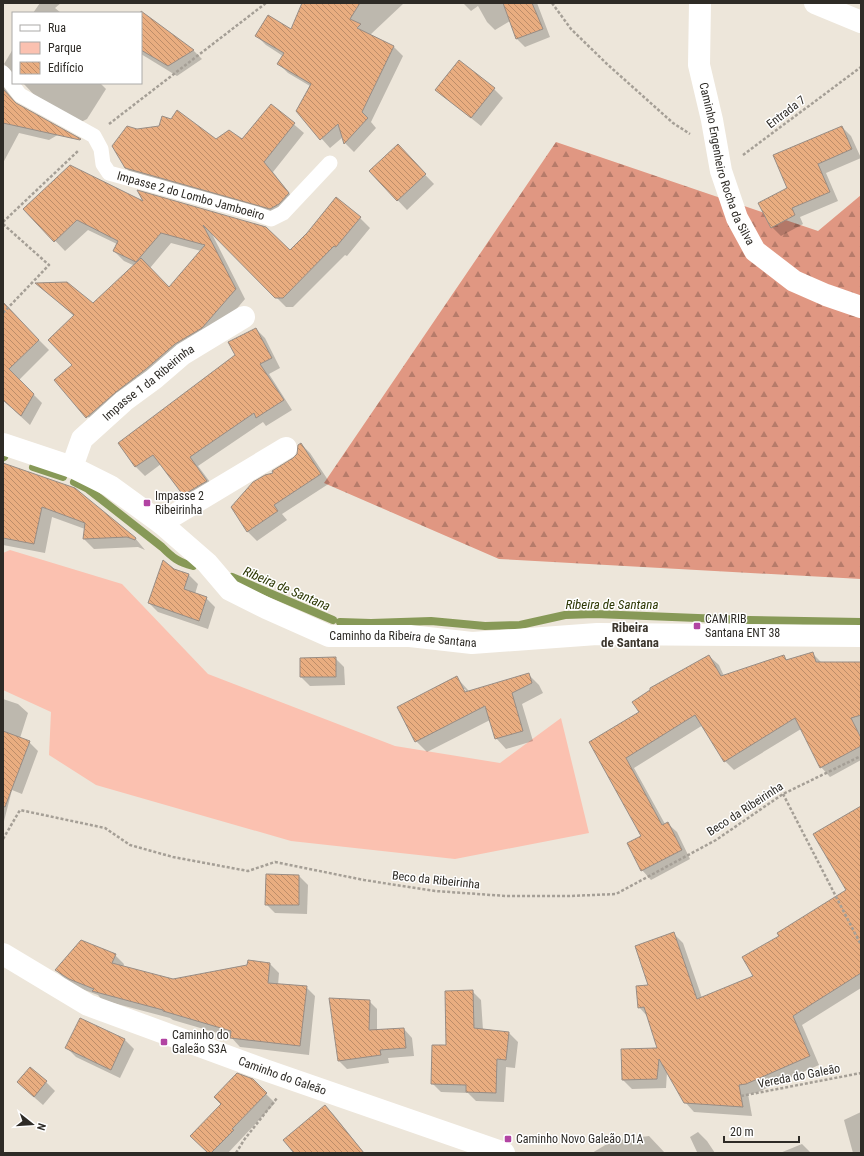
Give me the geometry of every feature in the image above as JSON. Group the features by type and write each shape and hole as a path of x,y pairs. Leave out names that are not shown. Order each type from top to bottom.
{"street":[{"name":"Caminho Engenheiro Rocha da Silva","path":"700,3 699,65 720,162 737,218 755,252 794,281 826,295 861,307"},
{"path":"815,3 861,22"},
{"name":"Impasse 1 da Ribeirinha","path":"72,467 82,439 124,401 154,379 183,354 244,317"},
{"name":"Caminho da Ribeira de Santana","path":"3,444 72,467 110,486 161,523 207,563 230,590 329,636 410,636 472,643 597,634 861,636"},
{"path":"161,523 286,448"},
{"name":"Caminho do Galeão","path":"3,954 88,1005 292,1079 478,1149 504,1153"}],"lane":[{"path":"3,73 20,95 94,136"},
{"name":"Impasse 2 do Lombo Jamboeiro","path":"94,136 100,149 103,164 108,173 271,219 283,213 330,163"}],"path":[{"path":"3,313 49,264 3,223 94,136 266,3"},
{"path":"552,3 571,29 607,64 673,123 720,162"},
{"name":"Entrada 7","path":"720,162 861,67"},
{"name":"Beco da Ribeirinha","path":"3,840 20,810 105,828 130,845 173,857 248,871 275,862 364,880 435,891 506,896 616,894 716,840 783,794 861,756"},
{"path":"783,794 861,945"},
{"name":"Vereda do Galeão","path":"741,1096 861,1073"},
{"path":"236,1153 244,1140 292,1079"}],"green space":[{"path":"556,142 818,231 861,195 861,579 499,559 324,483"},
{"path":"10,550 122,584 208,674 395,746 500,763 561,718 589,833 455,859 291,841 96,785 49,755 51,712 3,690 3,553"}],"building":[{"path":"302,3 360,3 350,19 361,24 357,28 394,46 362,112 368,118 344,144 338,124 320,140 296,111 311,84 277,64 284,53 255,36 268,15 291,29"},
{"path":"503,3 532,3 543,29 516,39"},
{"path":"141,12 194,50 168,66 142,51"},
{"path":"459,60 495,88 471,118 435,90"},
{"path":"3,89 16,103 81,139 3,123"},
{"path":"271,104 295,123 264,162 289,193 279,204 270,209 125,168 112,146 127,126 137,129 159,126 162,116 171,119 177,110 216,139 229,130 242,139"},
{"path":"842,126 852,149 818,164 830,192 792,208 795,215 771,228 758,203 787,188 773,155"},
{"path":"398,144 426,174 397,201 369,171"},
{"path":"70,165 143,201 137,190 266,227 290,250 307,233 336,197 361,217 336,247 334,246 283,298 275,298 203,225 236,289 202,328 175,344 86,418 54,380 72,365 48,340 74,315 35,283 67,282 93,303 141,258 169,287 205,245 161,233 136,262 113,251 118,241 77,220 54,242 23,209"},
{"path":"3,302 39,340 9,369 34,394 21,416 3,400"},
{"path":"256,328 272,358 260,364 284,400 256,418 254,413 190,457 207,481 183,495 153,455 135,467 118,443 235,355 228,342"},
{"path":"301,443 321,474 274,505 278,511 247,532 231,507 253,482 265,475 273,473 272,471 293,458 297,454 298,445"},
{"path":"3,463 75,488 136,538 135,540 127,537 83,539 85,523 42,507 34,544 3,538"},
{"path":"163,560 174,569 189,574 184,589 207,597 199,621 148,603"},
{"path":"813,652 816,662 861,662 861,715 851,718 861,738 861,746 820,768 795,718 724,762 695,715 626,758 662,825 668,822 682,850 641,871 627,843 641,836 589,742 639,712 632,702 650,690 650,688 709,655 721,676 784,655 786,660"},
{"path":"336,657 336,677 300,677 300,658"},
{"path":"529,673 532,683 512,693 523,731 495,739 485,706 415,742 397,707 457,676 465,692"},
{"path":"3,731 30,741 5,807 3,806"},
{"path":"861,806 861,973 793,1016 810,1056 746,1084 739,1085 743,1107 684,1103 659,1059 657,1079 622,1080 621,1049 657,1048 644,1007 638,1008 636,986 648,985 635,946 674,932 697,999 753,976 742,957 779,936 777,933 846,890 813,834"},
{"path":"266,874 299,875 299,905 265,905"},
{"path":"81,940 116,954 112,963 173,979 247,965 248,960 270,963 268,983 307,986 300,1046 230,1038 231,1031 163,1010 92,991 94,989 69,979 55,970"},
{"path":"473,990 474,1028 509,1032 506,1060 497,1059 496,1093 466,1092 466,1085 431,1084 432,1045 446,1045 445,991"},
{"path":"329,998 370,1000 369,1030 404,1028 406,1048 380,1050 381,1055 338,1061"},
{"path":"80,1018 125,1039 111,1070 65,1048"},
{"path":"30,1067 47,1081 34,1097 17,1082"},
{"path":"237,1073 253,1079 267,1093 232,1129 234,1130 211,1153 208,1153 190,1136 221,1104 214,1097"},
{"path":"325,1105 364,1153 294,1153 283,1140"}],"waterway":[{"name":"Ribeira de Santana","path":"33,467 63,477"},
{"name":"Ribeira de Santana","path":"74,482 88,489 173,557 183,563 193,566"},
{"name":"Ribeira de Santana","path":"232,577 333,620"},
{"name":"Ribeira de Santana","path":"340,622 371,623 431,621 485,626 520,625 565,615 595,614 749,620 861,622"}],"place":[{"name":"Impasse 2 Ribeirinha","path":"147,503"},
{"name":"CAM RIB Santana ENT 38","path":"697,626"},
{"name":"Caminho do Galeão S3A","path":"164,1042"},
{"name":"Caminho Novo Galeão D1A","path":"508,1139"}],"district":[{"name":"Ribeira de Santana","path":"630,634"}]}
